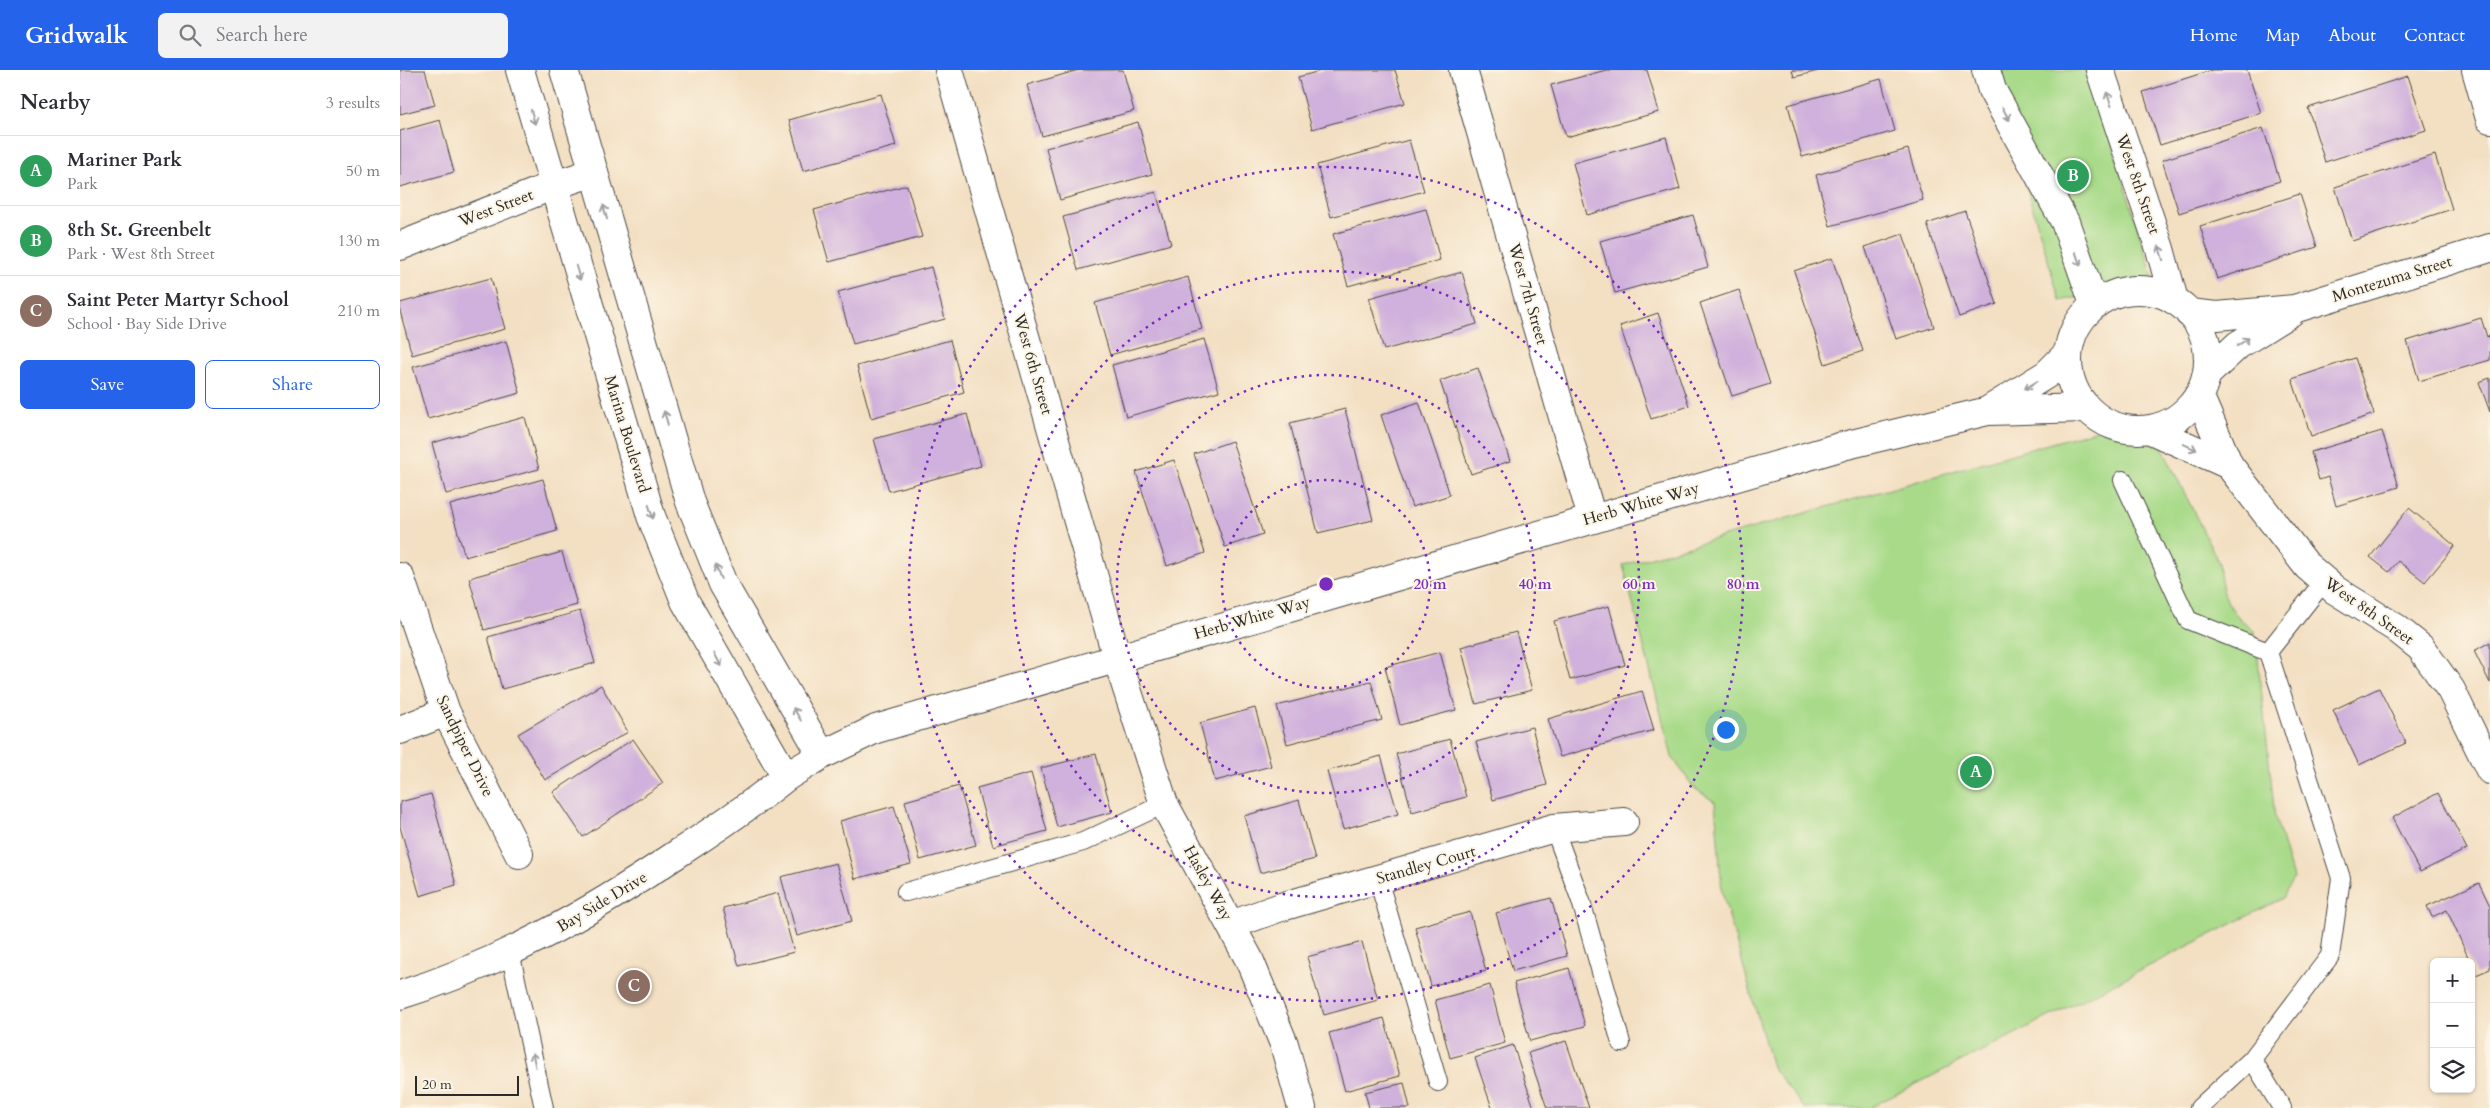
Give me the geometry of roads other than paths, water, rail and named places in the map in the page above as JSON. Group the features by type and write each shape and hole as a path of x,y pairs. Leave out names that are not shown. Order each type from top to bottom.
{"street":[{"name":"Marina Boulevard","path":"520,70 552,186 652,516 682,593 786,777"},
{"path":"564,70 694,511 722,584 822,756"},
{"name":"West 6th Street","path":"949,70 1117,658"},
{"name":"West 7th Street","path":"1463,70 1592,518"},
{"path":"1986,70 1992,90 2065,222 2094,304"},
{"name":"West 8th Street","path":"2100,70 2181,306"},
{"path":"2476,70 2490,119"},
{"name":"West Street","path":"400,246 552,186 594,172"},
{"name":"Montezuma Street","path":"2181,306 2217,316 2294,310 2490,248"},
{"path":"2136,289 2159,292 2181,306 2195,319 2206,340 2209,362 2203,385 2192,406 2173,422 2151,430 2127,430 2105,423 2085,408 2072,388 2067,365 2068,353 2069,342 2078,321 2094,304 2114,293 2136,289"},
{"name":"Montezuma Street","path":"2203,385 2238,345 2294,310"},
{"name":"Herb White Way","path":"1988,411 2047,374 2068,353"},
{"name":"West 8th Street","path":"2203,385 2228,465 2307,566 2324,581 2396,628 2421,648 2451,690 2490,770"},
{"name":"Herb White Way","path":"786,777 822,756 876,729 1843,446 1988,411 2085,408"},
{"name":"West 8th Street","path":"2151,430 2228,465"},
{"name":"Sandpiper Drive","path":"400,577 446,712 519,854"},
{"name":"Hasley Way","path":"1117,658 1164,804 1249,959 1284,1044 1302,1108"},
{"path":"400,730 446,712"},
{"name":"Bay Side Drive","path":"400,995 445,981 537,940 615,896 748,807 786,777"},
{"name":"Standley Court","path":"1231,925 1280,907 1554,828 1624,822"}],"lane":[{"path":"2123,480 2188,620 2268,652"},
{"path":"2268,652 2324,581"},
{"path":"2199,1108 2252,1059 2330,956 2341,878 2268,652"},
{"path":"906,892 1082,842 1164,804"},
{"path":"1554,828 1581,901 1621,1043"},
{"path":"1378,878 1438,1082"},
{"path":"510,952 544,1108"},
{"path":"2252,1059 2282,1108"}],"place":[{"name":"8th St. Greenbelt","path":"2073,176"},
{"name":"Mariner Park","path":"1976,772"},
{"name":"Saint Peter Martyr School","path":"634,986"}]}
